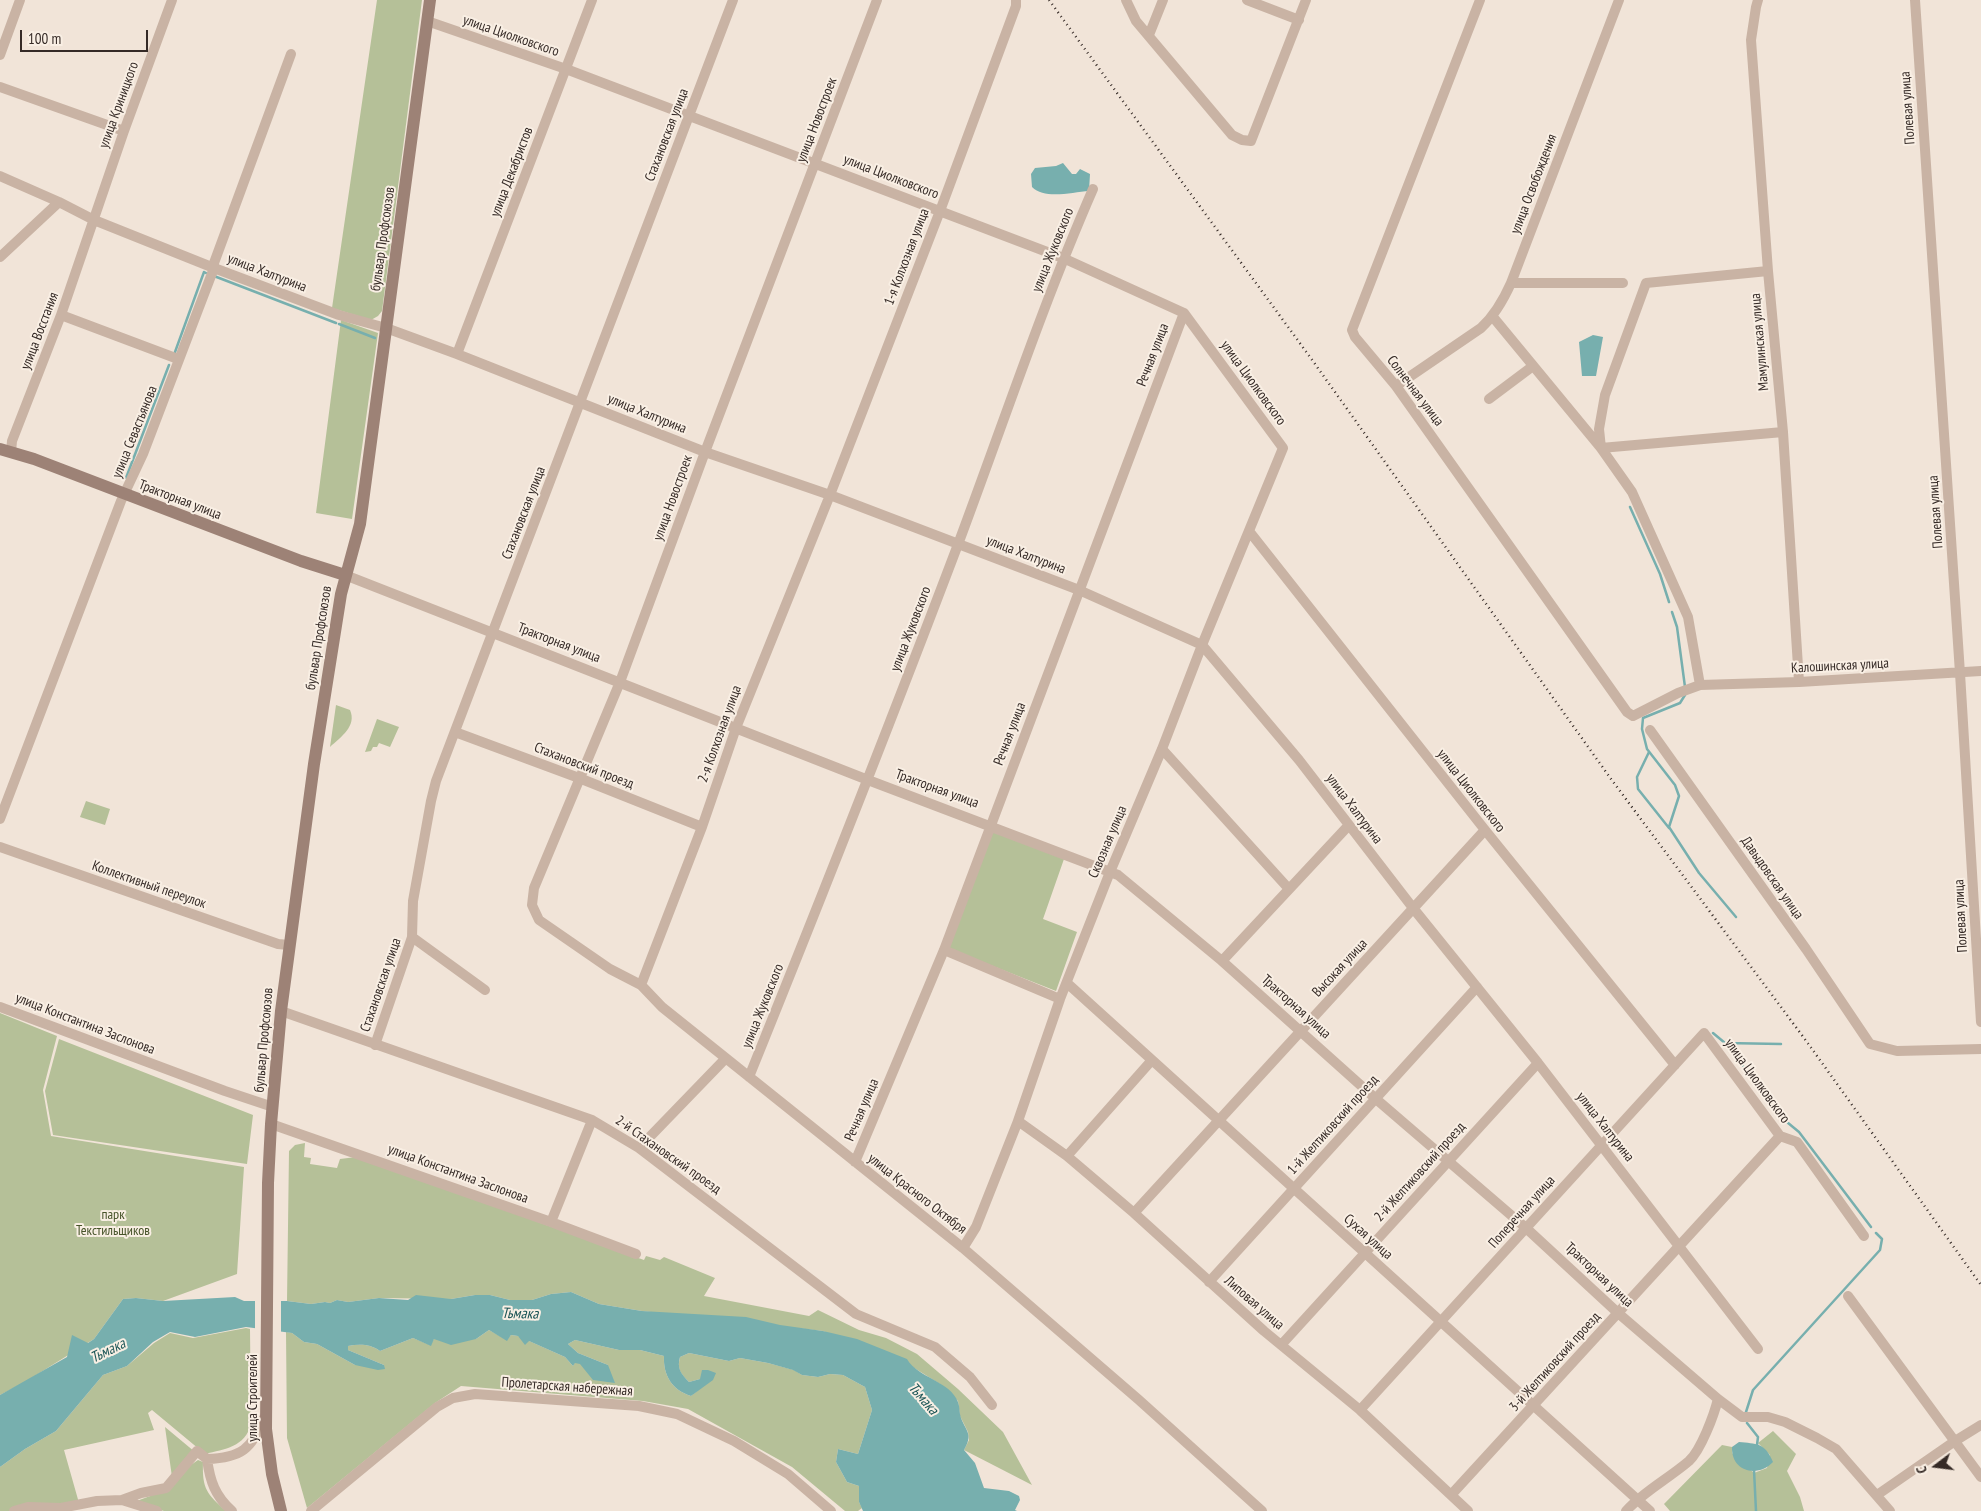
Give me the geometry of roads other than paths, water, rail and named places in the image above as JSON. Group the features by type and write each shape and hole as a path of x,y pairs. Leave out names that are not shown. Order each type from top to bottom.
{"main road":[{"name":"бульвар Профсоюзов","path":"268,1284 268,1183 271,1124 289,945 340,594 360,524 430,0"},
{"name":"Тракторная улица","path":"5,450 300,561 345,576"},
{"name":"улица Строителей","path":"268,1284 266,1414 270,1464 281,1511"}],"street":[{"path":"0,55 20,0"},
{"name":"улица Криницкого","path":"94,220 172,0"},
{"name":"улица Декабристов","path":"457,354 592,0"},
{"name":"Стахановская улица","path":"375,1045 412,937 412,901 431,801 492,633 582,402 733,0"},
{"name":"улица Новостроек","path":"539,920 532,905 534,888 620,682 705,452 877,0"},
{"name":"1-я Колхозная улица","path":"830,494 940,211 1016,6 1016,0"},
{"path":"1126,0 1136,21 1232,135 1242,140 1251,141 1306,0"},
{"path":"1149,35 1164,0"},
{"path":"1247,0 1299,20"},
{"name":"Солнечная улица","path":"1480,0 1352,330 1354,337 1396,386 1627,712 1634,716 1678,693"},
{"name":"улица Освобождения","path":"1493,317 1511,283 1619,0"},
{"name":"Мамулинская улица","path":"1758,0 1751,40 1768,271 1783,432 1799,682"},
{"name":"Полевая улица","path":"1915,0 1981,1022"},
{"name":"улица Циолковского","path":"427,21 566,69 1063,258 1184,313 1283,448"},
{"name":"улица Севастьянова","path":"0,818 124,494 142,454 214,268 214,263 291,54"},
{"path":"0,87 124,131"},
{"name":"улица Халтурина","path":"0,176 60,202 94,220 214,268 339,315 386,328 457,354 705,452 830,494 1079,590 1202,645 1299,760 1413,908 1538,1062 1758,1349"},
{"name":"улица Жуковского","path":"749,1077 868,780 958,544 1063,258 1093,189"},
{"path":"0,257 60,202"},
{"name":"улица Восстания","path":"5,450 12,441 61,315 94,220"},
{"path":"1601,448 1599,430 1606,395 1646,282 1768,271"},
{"path":"1511,283 1623,283"},
{"name":"Речная улица","path":"855,1162 944,950 1184,313"},
{"path":"61,315 178,359"},
{"path":"1396,386 1481,328 1493,317 1601,448 1632,492 1688,617 1695,687"},
{"path":"1490,399 1533,366"},
{"path":"1601,448 1783,432"},
{"name":"Сквозная улица","path":"963,1248 976,1227 1018,1121 1060,999 1110,872 1162,749 1202,645 1283,448"},
{"name":"2-я Колхозная улица","path":"641,985 702,827 736,728 830,494"},
{"name":"улица Циолковского","path":"1249,531 1485,830 1675,1065"},
{"name":"Тракторная улица","path":"345,576 868,780 1118,875 1222,961 1376,1099 1526,1228 1618,1313 1718,1399"},
{"name":"Калошинская улица","path":"1678,693 1695,687 1960,674 1981,671"},
{"name":"Давыдовская улица","path":"1650,730 1806,949 1870,1044 1897,1051 1981,1048"},
{"name":"Стахановский проезд","path":"455,732 579,778 702,827"},
{"path":"1162,749 1289,889"},
{"path":"1222,961 1349,825"},
{"name":"Высокая улица","path":"1134,1213 1485,830"},
{"name":"Коллективный переулок","path":"0,847 278,944 289,945"},
{"name":"улица Красного Октября","path":"539,920 610,968 641,985 662,1008 963,1248 1139,1400 1262,1511"},
{"path":"412,937 485,990"},
{"path":"944,950 1060,999"},
{"name":"Сухая улица","path":"1067,983 1650,1511"},
{"name":"1-й Желтиковский проезд","path":"1210,1282 1477,988"},
{"name":"улица Константина Заслонова","path":"0,1006 225,1091 273,1107"},
{"name":"2-й Стахановский проезд","path":"281,1011 592,1120 639,1148 856,1314 935,1346 970,1377 992,1405"},
{"name":"улица Циолковского","path":"1704,1033 1780,1136 1797,1142 1864,1236"},
{"name":"Поперечная улица","path":"1360,1410 1704,1033"},
{"path":"639,1148 726,1058"},
{"path":"1067,1156 1152,1060"},
{"name":"2-й Желтиковский проезд","path":"1282,1344 1538,1062"},
{"path":"551,1222 592,1120"},
{"name":"Липовая улица","path":"1018,1121 1067,1156 1134,1213 1264,1331 1360,1410 1468,1511"},
{"name":"улица Константина Заслонова","path":"271,1124 551,1222 636,1254"},
{"name":"3-й Желтиковский проезд","path":"1451,1495 1780,1136"},
{"path":"1848,1296 1981,1477"},
{"name":"Пролетарская набережная","path":"311,1511 436,1407 457,1397 479,1394 640,1406 677,1414 734,1441 788,1474 831,1511"},
{"path":"1626,1511 1636,1499 1690,1459 1713,1420 1718,1399 1742,1418 1768,1417 1785,1422 1836,1449 1890,1511"},
{"path":"207,1459 235,1454 247,1448 256,1437 266,1414"},
{"path":"1877,1495 1981,1425"},
{"path":"122,1500 141,1492 166,1488 197,1451 207,1459 212,1484 216,1493 221,1501 232,1511"},
{"path":"14,1511 28,1507 61,1508 97,1501 122,1500 157,1511"}],"water":[{"path":"1063,163 1072,174 1076,174 1080,169 1090,174 1089,191 1051,194 1037,191 1032,187 1031,174 1035,168 1056,166"},
{"path":"1593,335 1603,337 1596,376 1582,376 1579,342"},
{"name":"Тьмака","path":"571,1292 599,1304 642,1311 746,1317 780,1325 823,1331 857,1339 907,1359 918,1371 941,1384 954,1395 969,1437 964,1450 975,1463 984,1488 1009,1491 1019,1496 1020,1500 1015,1510 1017,1511 863,1511 859,1502 859,1486 847,1482 836,1462 838,1449 858,1454 872,1410 865,1387 843,1375 830,1374 818,1377 802,1375 793,1370 768,1363 740,1358 729,1361 689,1353 680,1357 679,1367 681,1373 689,1382 700,1379 702,1370 716,1373 713,1380 691,1396 679,1390 670,1381 665,1369 664,1356 640,1350 619,1350 575,1340 568,1344 578,1353 608,1365 615,1383 593,1380 580,1364 575,1363 573,1366 565,1357 529,1341 525,1345 518,1336 511,1335 507,1341 489,1330 476,1339 451,1345 434,1339 431,1346 413,1338 380,1351 365,1345 348,1346 348,1350 384,1365 385,1369 378,1370 355,1365 317,1344 304,1342 292,1333 246,1327 195,1337 170,1332 153,1342 127,1366 103,1375 56,1431 25,1449 0,1467 0,1395 67,1357 72,1335 88,1343 94,1339 123,1299 136,1298 163,1301 235,1297 244,1301 287,1301 311,1304 330,1303 337,1300 348,1302 379,1298 408,1300 416,1295 451,1299 475,1295 490,1295 510,1300 532,1300 551,1294"},
{"path":"1739,1442 1763,1447 1773,1462 1760,1470 1746,1470 1736,1462 1733,1455 1732,1447"}],"waterway":[{"path":"175,352 204,272 206,273"},
{"path":"214,276 336,323"},
{"path":"339,324 375,338"},
{"path":"126,478 169,365"},
{"path":"1630,507 1660,574 1669,602"},
{"path":"1672,612 1677,627 1685,687"},
{"path":"1685,695 1680,703 1643,718 1642,729 1647,749 1675,785 1679,796 1669,827 1699,873 1736,917"},
{"path":"1649,752 1637,777 1638,789 1669,828"},
{"path":"1713,1033 1725,1043 1781,1044"},
{"path":"1736,1056 1776,1113 1799,1132 1871,1227"},
{"path":"1746,1412 1753,1390 1880,1250 1882,1239 1876,1233"},
{"path":"1747,1423 1758,1437 1757,1445"},
{"path":"1754,1470 1756,1511"}],"railway":[{"path":"1049,0 1310,357 1611,779 1807,1042 1981,1285"}],"park label":[{"name":"парк Текстильщиков","path":"113,1224"}]}
